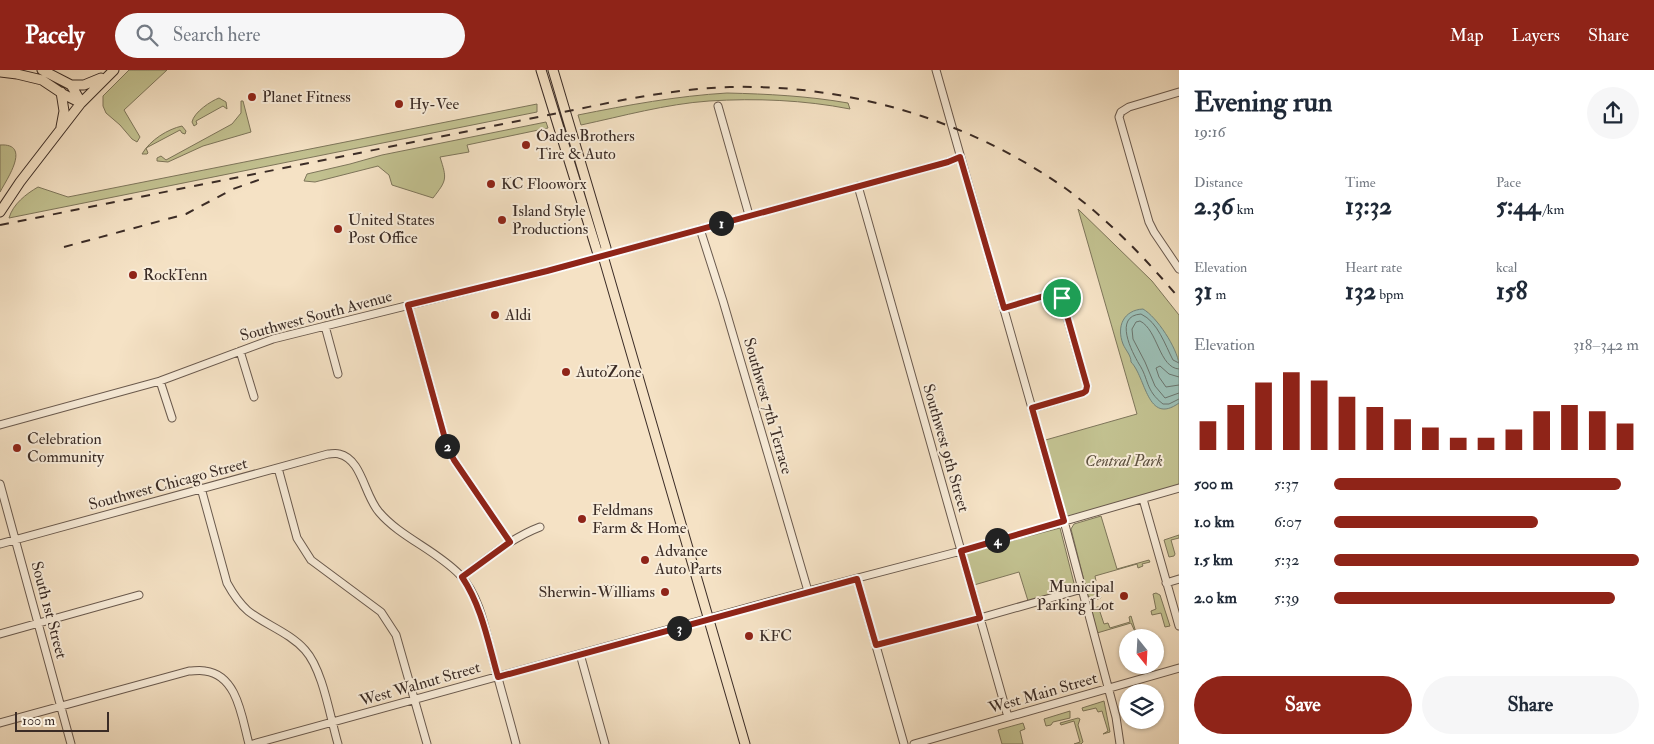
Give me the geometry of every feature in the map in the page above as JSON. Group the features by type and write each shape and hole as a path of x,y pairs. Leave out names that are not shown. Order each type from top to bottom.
{"main road":[{"path":"42,70 71,85 84,85 112,72"},
{"path":"541,70 596,251 603,256"},
{"path":"553,70 606,248 603,256 681,526 710,618 745,744"},
{"path":"0,72 42,80 81,102"},
{"path":"0,212 20,182 81,102 112,72"},
{"path":"71,85 81,102"},
{"path":"60,130 64,111 61,92"}],"street":[{"path":"936,70 1064,521 1116,717 1120,744"},
{"path":"1179,92 1129,107 1121,112 1120,124 1149,222 1179,269"},
{"path":"718,106 749,215"},
{"name":"Southwest South Avenue","path":"0,425 160,381 273,339 603,256 948,162 960,157"},
{"name":"Southwest 9th Street","path":"858,186 1008,717"},
{"name":"Southwest 7th Terrace","path":"700,229 808,591"},
{"path":"1004,308 1054,293 1060,293 1087,386 1086,391 1032,408"},
{"path":"408,305 447,446 454,460 510,542"},
{"path":"325,326 338,374"},
{"path":"240,351 254,397"},
{"path":"160,381 172,418"},
{"name":"Southwest Chicago Street","path":"0,544 201,488 328,454 339,453 350,460 358,469 370,500 379,512 390,523 448,563 462,577"},
{"path":"278,468 297,538 311,560 381,612 389,623 400,645 426,744"},
{"name":"South 1st Street","path":"0,484 70,744"},
{"path":"201,488 227,583 234,595 250,612 294,640 305,649 312,659 318,672 338,744"},
{"name":"West Walnut Street","path":"251,744 808,591 961,551 1179,488"},
{"path":"1142,499 1179,626"},
{"path":"516,744 480,610 462,577 510,542 540,527"},
{"path":"857,579 904,744"},
{"path":"1166,583 1179,579"},
{"path":"876,645 1082,589"},
{"path":"0,634 139,595"},
{"path":"580,654 605,744"},
{"name":"West Main Street","path":"914,744 1179,668"},
{"path":"0,723 189,671 207,671 224,679 235,693 251,744"}],"green space":[{"path":"129,70 167,70 124,110 140,137 137,142 106,113 103,106 103,96"},
{"path":"727,93 818,99 848,103 850,109 780,100 744,100 709,101 677,105 581,125 578,115 652,101"},
{"path":"219,98 226,102 227,109 223,106 196,121 197,124 194,126 192,122 196,114 207,104"},
{"path":"241,101 243,101 251,132 203,146 168,162 157,161 157,158 161,156 166,160 232,124 241,113"},
{"path":"537,104 537,112 9,218 21,200 38,187 68,197"},
{"path":"546,122 548,128 467,145 469,152 440,157 445,175 441,187 433,198 392,185 389,175 378,166 315,182 304,181 307,174 382,155"},
{"path":"182,126 186,131 185,134 180,130 146,148 154,140 171,130"},
{"path":"0,145 9,146 14,150 16,156 12,171 0,192"},
{"path":"145,149 148,153 142,154"},
{"name":"Central Park","path":"1078,209 1152,281 1179,315 1179,488 1064,521 1042,441 1137,414"},
{"path":"1101,516 1117,569 1149,560 1150,562 1142,564 1143,566 1138,568 1137,564 1095,576 1096,581 1092,583 1096,597 1100,596 1101,598 1094,600 1088,596 1071,529 1074,524"},
{"path":"1060,528 1076,591 1029,604 1019,572 974,585 965,558 968,552"},
{"path":"1179,535 1179,538 1171,540 1175,554 1169,557 1164,540"},
{"path":"1153,594 1160,595 1170,626 1165,627 1161,613 1152,615 1151,611 1156,609"},
{"path":"1104,606 1099,609 1104,624 1108,623 1110,628 1130,622 1129,617 1131,616 1135,629 1131,623 1097,633 1092,611 1097,607"},
{"path":"1104,701 1110,732 1103,734 1108,731 1102,711 1098,712 1096,708 1083,711 1082,708"},
{"path":"1070,711 1070,718 1053,722 1051,725 1046,726 1044,719"},
{"path":"1080,719 1078,725 1083,742 1081,744 1074,744 1080,742 1074,721 1061,725 1060,723"},
{"path":"1023,723 1025,729 1020,731 1023,744 1002,744 998,730"}],"water":[{"path":"1143,309 1160,326 1174,350 1179,364 1179,403 1168,408 1160,408 1149,397 1131,362 1121,337 1121,325 1126,316 1131,312"}],"railway":[{"path":"0,225 628,99 704,88 774,88 818,92 862,100 905,111 947,125 988,143 1028,164 1081,200 1125,240 1179,298"},
{"path":"64,247 186,214 233,189 267,177"}],"place":[{"name":"Planet Fitness","path":"252,97"},
{"name":"Hy-Vee","path":"399,104"},
{"name":"Oades Brothers Tire & Auto","path":"526,145"},
{"name":"KC Flooworx","path":"491,184"},
{"name":"Island Style Productions","path":"502,220"},
{"name":"United States Post Office","path":"338,229"},
{"name":"RockTenn","path":"133,275"},
{"name":"Aldi","path":"495,315"},
{"name":"AutoZone","path":"566,372"},
{"name":"Celebration Community","path":"17,448"},
{"name":"Feldmans Farm & Home","path":"582,519"},
{"name":"Advance Auto Parts","path":"645,560"},
{"name":"Sherwin-Williams","path":"665,592"},
{"name":"Municipal Parking Lot","path":"1124,596"},
{"name":"KFC","path":"749,636"}],"route":[{"path":"960,157 1004,308 1054,293 1060,293 1062,298 1087,386 1086,391 1032,408 1064,521 961,551 980,618 876,645 857,579 498,677 480,610 462,577 510,542 454,460 447,446 408,305 618,252 948,162 960,157"}]}
